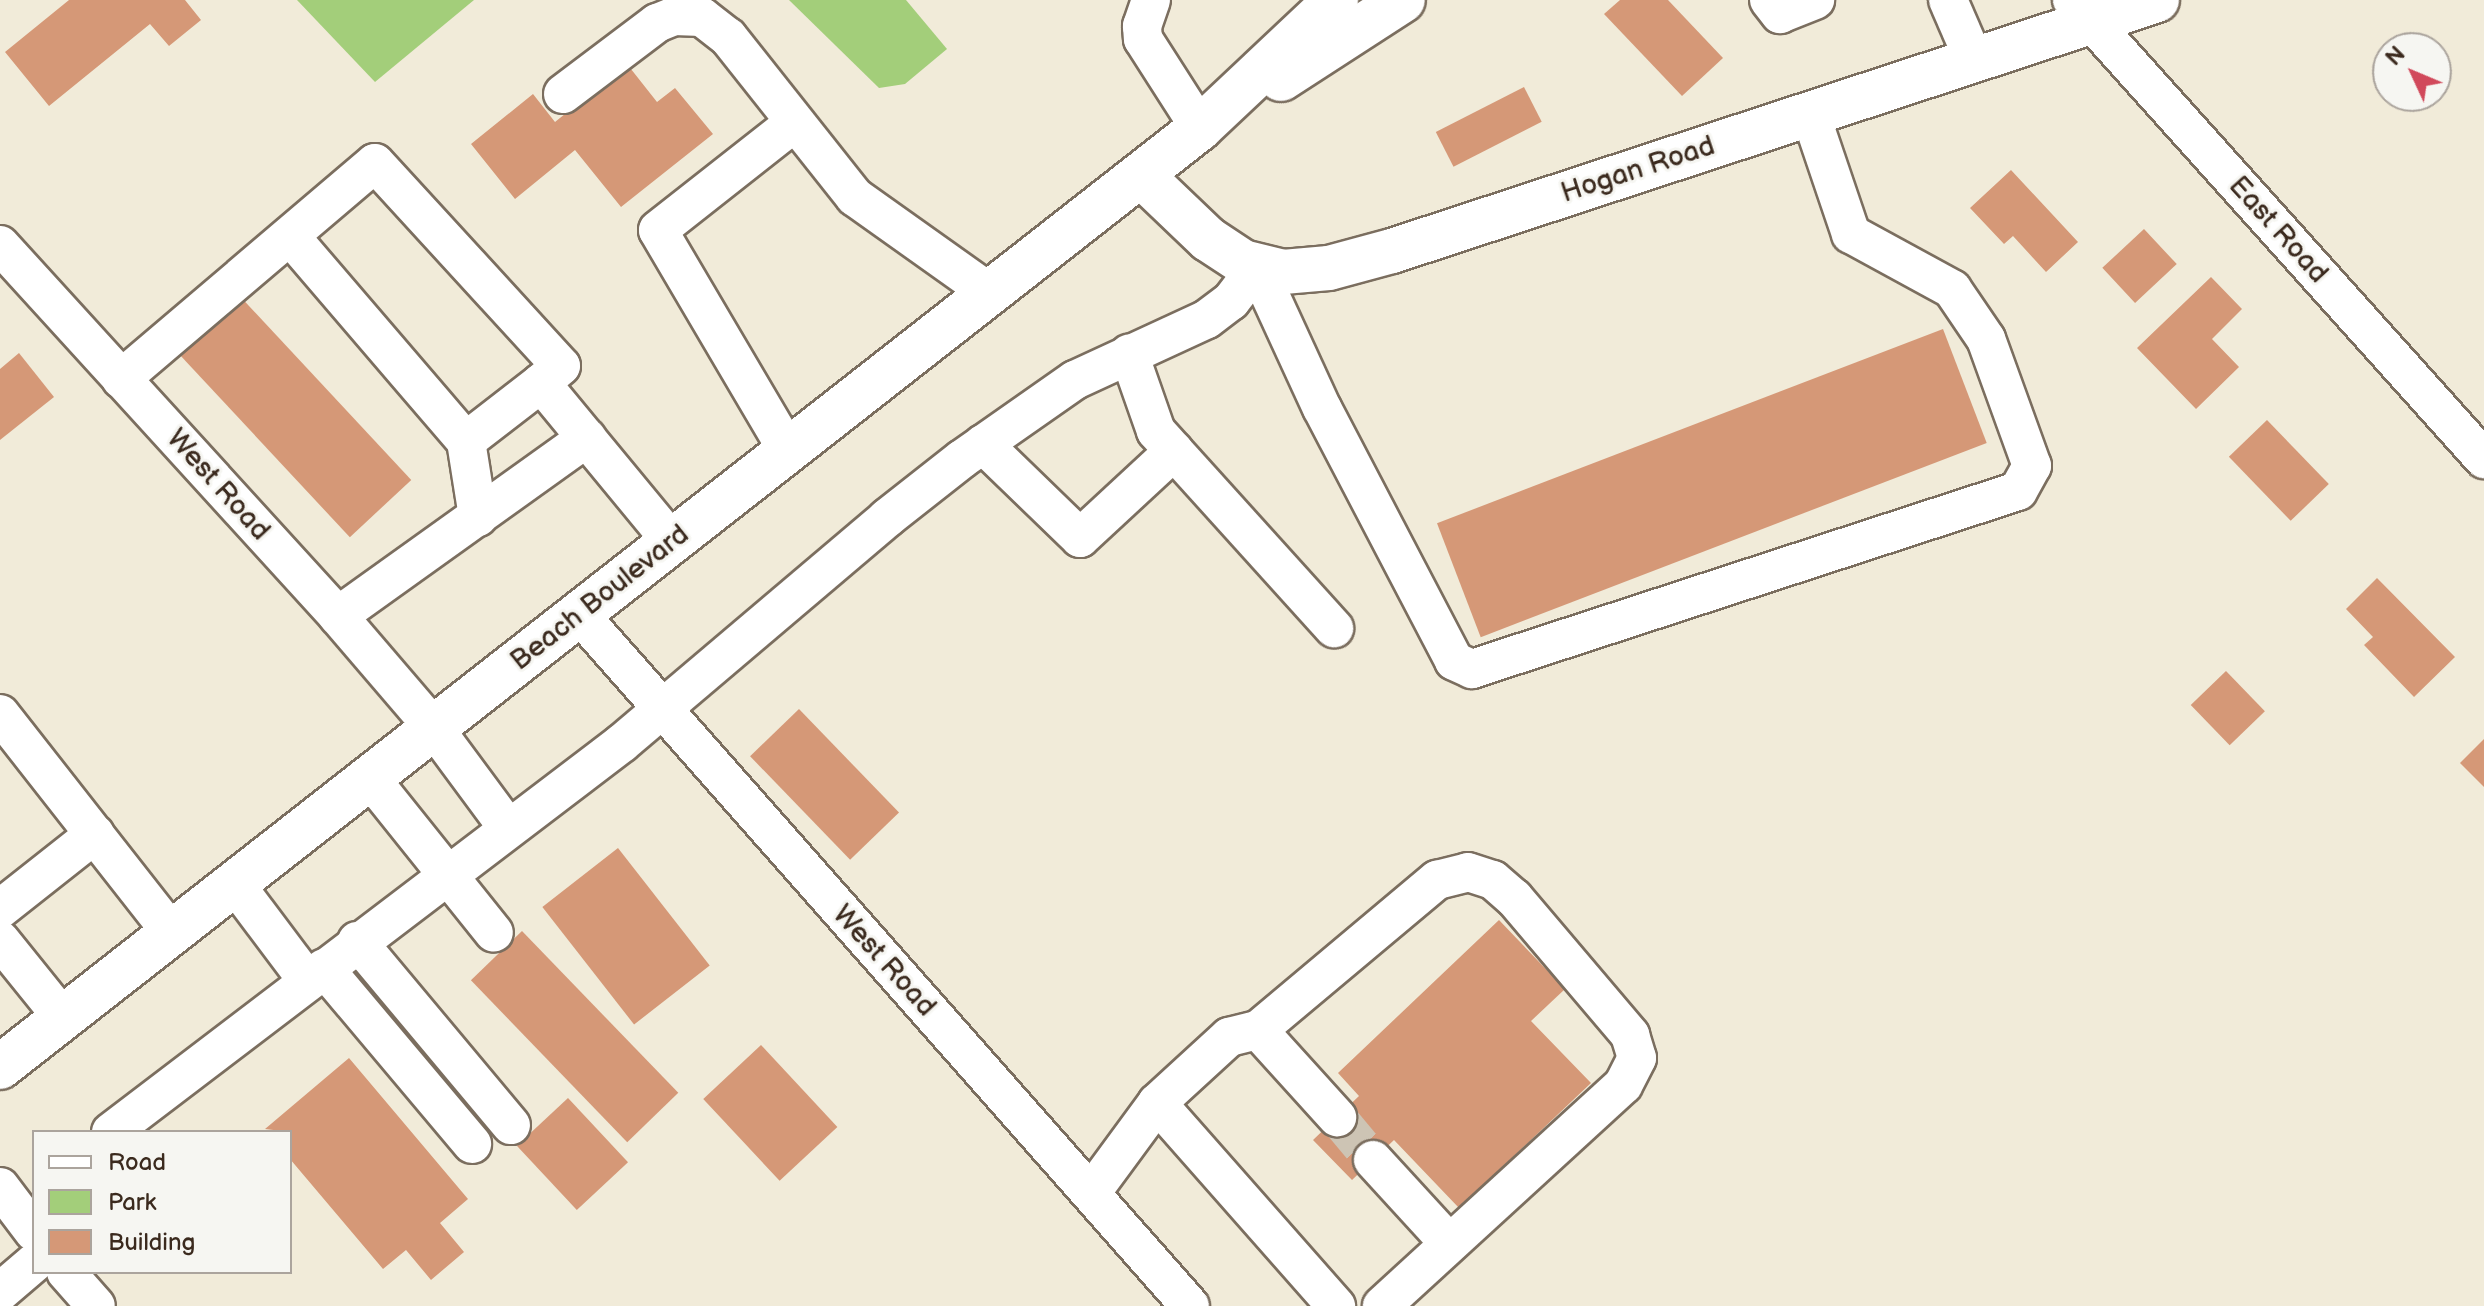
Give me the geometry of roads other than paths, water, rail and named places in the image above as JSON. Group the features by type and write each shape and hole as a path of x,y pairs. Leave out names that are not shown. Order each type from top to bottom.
{"main road":[{"name":"Beach Boulevard","path":"0,1067 1200,128 1336,0"},
{"name":"Beach Boulevard","path":"1200,128 1403,0"},
{"name":"Hogan Road","path":"1141,175 1208,239 1232,256 1257,267 1297,273 1353,263 1974,60 2081,11 2157,0"}],"street":[{"path":"1151,0 1142,26 1143,39 1200,128"},
{"path":"1769,0 1780,14 1815,0"},
{"path":"1948,0 1974,60"},
{"name":"East Road","path":"2081,11 2484,459"},
{"path":"563,94 657,23 689,14 716,24 855,197 990,293"},
{"path":"1257,267 1322,408 1454,661 1472,669 2018,491 2032,466 1986,339 1952,289 1851,234 1810,113"},
{"path":"788,451 658,230 795,122"},
{"path":"121,379 375,163 561,366 466,441"},
{"path":"290,236 466,441 478,517"},
{"name":"West Road","path":"0,245 338,616 434,728 508,828"},
{"path":"114,1130 357,941 662,711 887,518 983,444 1075,380 1219,310 1241,290 1257,267"},
{"path":"1129,354 1156,431 1334,628"},
{"path":"541,383 672,542"},
{"path":"338,616 587,438"},
{"path":"983,444 1080,538 1174,451"},
{"name":"West Road","path":"579,614 1190,1306"},
{"path":"0,714 172,933"},
{"path":"370,778 494,933"},
{"path":"0,909 95,834"},
{"path":"1091,1193 1157,1103 1229,1037 1258,1030 1437,880 1468,872 1493,880 1514,898 1630,1035 1637,1058 1623,1085 1382,1306"},
{"path":"235,884 472,1144"},
{"path":"0,940 63,1018"},
{"path":"357,941 511,1125"},
{"path":"1258,1030 1337,1117"},
{"path":"1157,1103 1336,1306"},
{"path":"1373,1160 1449,1243"},
{"path":"0,1292 32,1265"},
{"path":"68,1274 96,1306"}],"tunnel":[{"path":"1337,1117 1373,1160"}]}
